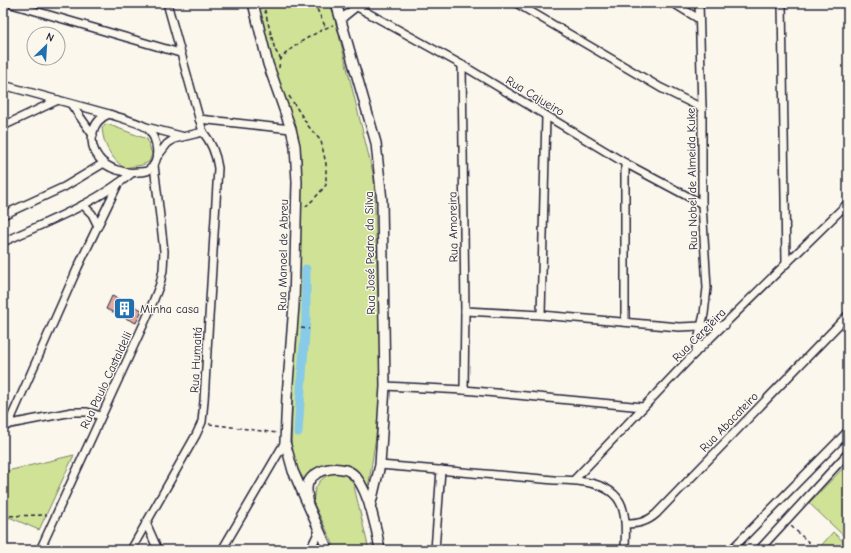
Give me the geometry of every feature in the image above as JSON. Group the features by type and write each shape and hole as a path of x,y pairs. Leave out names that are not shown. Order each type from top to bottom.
{"main road":[{"name":"Rua Manoel de Abreu","path":"253,3 268,64 295,146 296,214 293,321 286,396 285,438 293,471 310,510"},
{"name":"Rua José Pedro da Silva","path":"336,3 376,143 382,201 385,386 380,465 370,507"},
{"path":"328,550 310,510 306,490 312,477 335,467 346,469 355,475 361,485 370,507 380,550"}],"street":[{"path":"8,3 180,53"},
{"name":"Rua Humaitá","path":"131,550 196,435 202,422 204,401 218,168 214,148 210,140 203,132 167,3"},
{"path":"516,3 661,88 702,108"},
{"path":"673,3 699,19"},
{"name":"Rua Nobel de Almeida Kuke","path":"695,353 707,288 702,204 702,108 699,3"},
{"path":"782,3 786,263"},
{"name":"Rua Cajueiro","path":"341,21 353,5 462,64 625,163 702,204"},
{"name":"Rua Amoreira","path":"462,64 465,311 464,390"},
{"path":"3,85 109,114 146,127 183,137"},
{"path":"3,126 58,100"},
{"path":"71,104 93,135"},
{"path":"109,114 98,120 94,127 93,145 98,157 104,163 116,169 132,173 147,171 154,165 157,157 170,141 177,137 203,132"},
{"path":"541,315 546,116"},
{"path":"199,119 290,129"},
{"path":"146,127 154,140 157,157"},
{"path":"3,215 64,187 104,163"},
{"path":"625,163 625,322"},
{"name":"Rua Paulo Castaldelli","path":"40,550 147,317 160,284 164,270 164,251 154,165"},
{"path":"3,242 83,205 118,184 132,173"},
{"path":"5,425 118,184"},
{"name":"Rua Cerejeira","path":"574,480 695,353 786,263 845,209 848,203"},
{"path":"83,205 92,214 98,226"},
{"path":"465,311 541,315 679,327 725,325"},
{"name":"Rua Abacateiro","path":"626,524 643,523 650,520 845,322 848,315"},
{"path":"385,386 464,390 643,407"},
{"path":"5,425 72,412 87,412 101,416"},
{"path":"731,550 848,431"},
{"path":"222,550 285,438"},
{"path":"759,550 848,453"},
{"path":"380,465 554,480 574,480 594,483 607,489 617,497 623,508 626,524 625,550"},
{"path":"435,550 441,470"},
{"path":"146,522 158,550"},
{"path":"310,550 319,531"}],"path":[{"path":"263,3 275,50 281,59"},
{"path":"314,3 326,28"},
{"path":"279,68 281,59 295,45 341,21"},
{"path":"289,96 309,127 321,141 326,164 326,185 314,199 296,214"},
{"path":"298,328 309,329"},
{"path":"202,422 285,438"},
{"path":"3,516 56,515"},
{"path":"785,521 817,550"}],"green space":[{"path":"257,3 331,3 374,177 381,390 368,489 356,474 322,468 304,479 298,471 291,450 301,154 274,74"},
{"path":"107,124 147,139 152,154 149,162 142,165 124,168 119,164 108,150 104,139 102,127"},
{"path":"74,455 39,530 9,517 3,530 3,472"},
{"path":"848,463 848,540 809,503"},
{"path":"330,473 344,474 353,482 369,550 336,550 313,502 315,489 320,481"},
{"path":"833,532 848,546 848,550 823,550 820,547"}],"building":[{"name":"Minha casa","path":"112,296 142,310 136,323 106,309"}],"waterway":[{"path":"298,432 306,319 306,269"}],"place":[{"name":"Minha casa","path":"124,309"}]}
